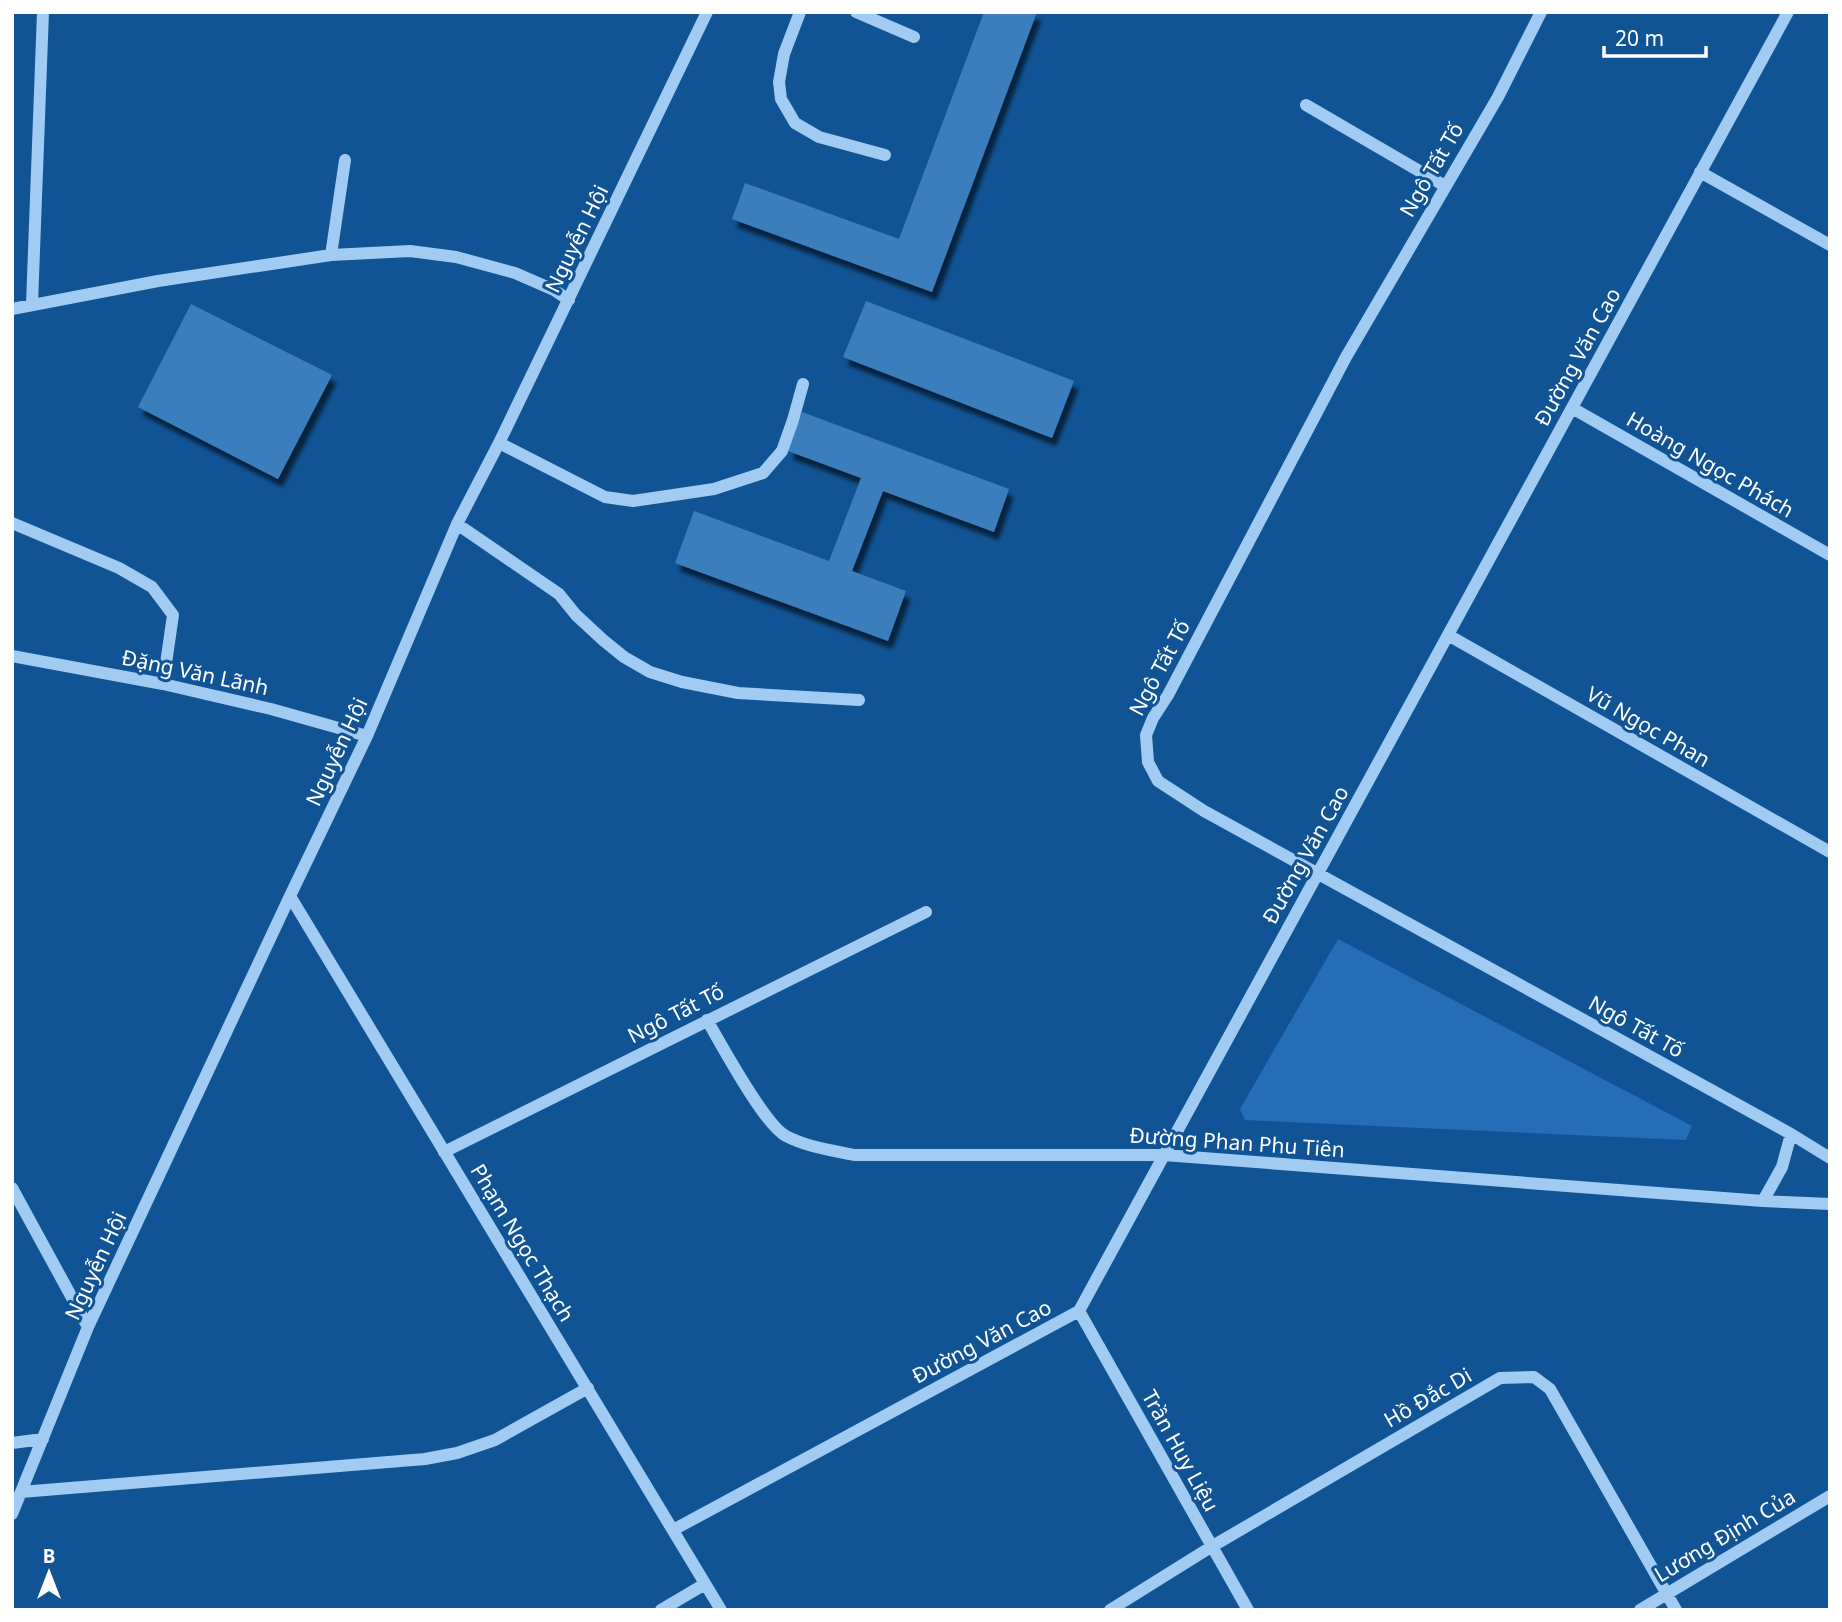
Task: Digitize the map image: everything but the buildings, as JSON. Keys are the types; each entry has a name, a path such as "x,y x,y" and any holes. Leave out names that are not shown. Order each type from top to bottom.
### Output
{"street":[{"path":"32,304 43,12"},
{"name":"Nguyễn Hội","path":"12,1514 88,1327 367,736 457,524 569,300 707,12"},
{"path":"800,12 784,54 779,82 781,99 795,123 819,137 885,155"},
{"path":"856,12 914,37"},
{"name":"Ngô Tất Tố","path":"1541,12 1498,97 1346,357 1168,695 1153,718 1146,735 1149,762 1158,781 1203,811 1791,1134 1830,1158"},
{"name":"Đường Văn Cao","path":"673,1530 1079,1311 1788,12"},
{"path":"1306,105 1445,186"},
{"path":"331,255 345,160"},
{"path":"1700,172 1830,245"},
{"path":"12,309 158,281 331,255 410,251 456,257 515,273 554,290 569,300"},
{"path":"499,443 605,497 633,501 714,489 763,472 782,451 803,384"},
{"name":"Hoàng Ngọc Phách","path":"1572,408 1830,555"},
{"path":"12,523 120,568 152,587 173,615 163,684"},
{"path":"457,524 559,594 576,615 603,640 624,657 650,672 681,682 738,693 859,700"},
{"name":"Vũ Ngọc Phan","path":"1448,635 1830,852"},
{"name":"Đặng Văn Lãnh","path":"12,656 163,684 271,709 367,736"},
{"name":"Phạm Ngọc Thạch","path":"290,896 721,1610"},
{"name":"Ngô Tất Tố","path":"444,1152 926,912"},
{"name":"Đường Phan Phu Tiên","path":"706,1020 765,1116 783,1135 815,1147 854,1155 1164,1155 1830,1204"},
{"path":"1763,1200 1782,1167 1791,1134"},
{"path":"12,1188 88,1327"},
{"name":"Trần Huy Liệu","path":"1079,1311 1248,1610"},
{"name":"Hồ Đắc Di","path":"1110,1610 1211,1547 1500,1378 1534,1377 1550,1389 1676,1610"},
{"path":"21,1492 425,1459 457,1453 495,1440 587,1388"},
{"path":"12,1443 43,1439"},
{"name":"Lương Định Của","path":"1640,1610 1830,1496"},
{"path":"661,1610 705,1584"}],"shaded area":[{"path":"1338,939 1692,1126 1686,1140 1245,1120 1240,1109"}]}
